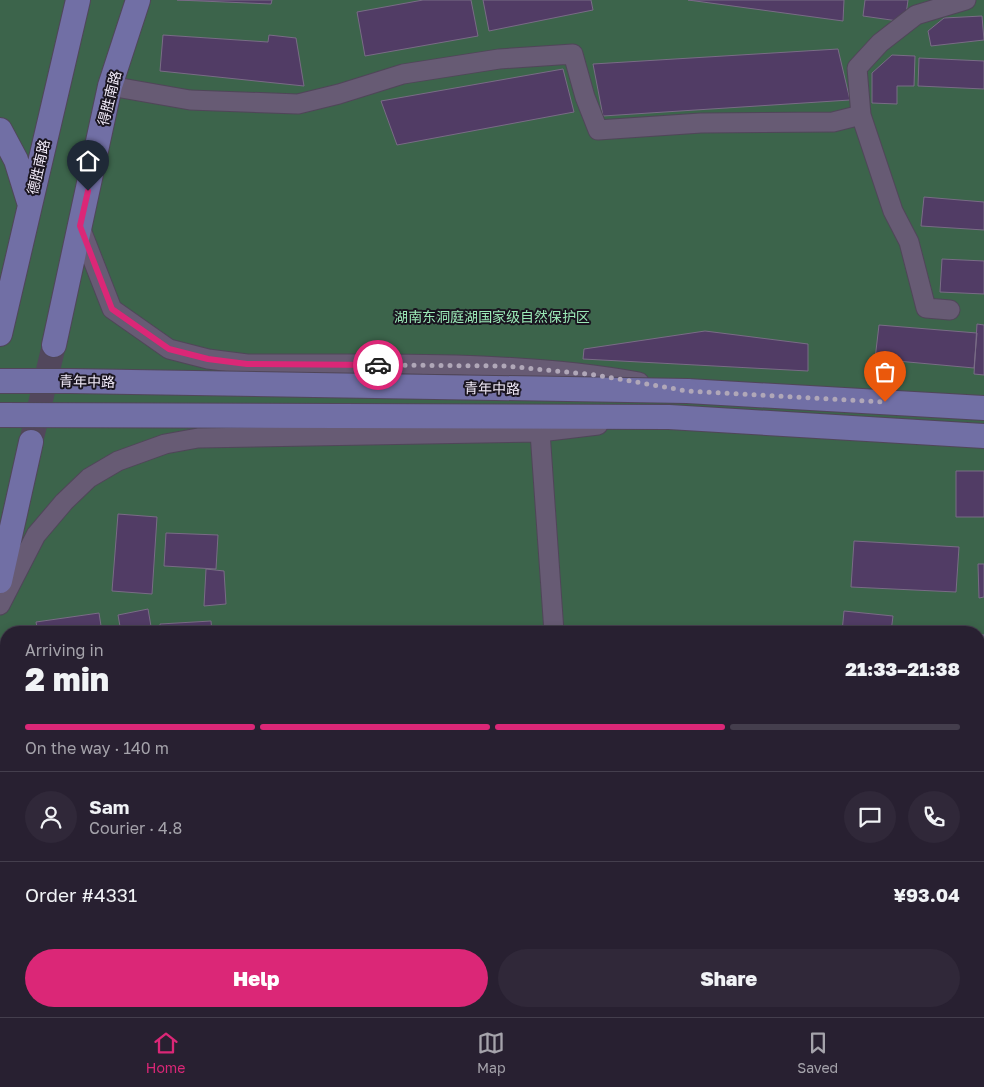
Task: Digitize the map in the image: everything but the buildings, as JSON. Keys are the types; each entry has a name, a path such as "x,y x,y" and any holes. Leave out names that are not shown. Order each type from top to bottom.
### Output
{"main road":[{"name":"德胜南路","path":"0,334 78,0"},
{"name":"得胜南路","path":"54,345 110,86 138,0"},
{"path":"0,130 16,160 30,204"},
{"name":"青年中路","path":"0,381 687,391 984,408"},
{"name":"青年中路","path":"0,415 669,417 984,436"},
{"path":"0,581 31,442"}],"street":[{"path":"950,310 926,308 909,242 893,211 861,115 857,68 880,43 916,15 966,0"},
{"path":"110,86 190,100 298,104 339,94 403,74 499,59 573,54 585,96 598,130 701,123 832,122 861,115"},
{"path":"80,226 112,309 169,349 208,359 247,364 506,366 596,375 687,391"},
{"path":"0,605 36,535 64,502 90,478 118,462 165,444 198,438 540,432 669,417"},
{"path":"540,432 554,626"}],"green space":[{"name":"湖南东洞庭湖国家级自然保护区","path":"0,0 984,0 984,626 0,626"}],"tunnel":[{"path":"31,442 54,345"}],"way so far":[{"path":"378,365 506,366 596,375 687,391 885,402"}],"route":[{"path":"88,191 80,226 112,309 169,349 208,359 247,364 378,365"}]}
